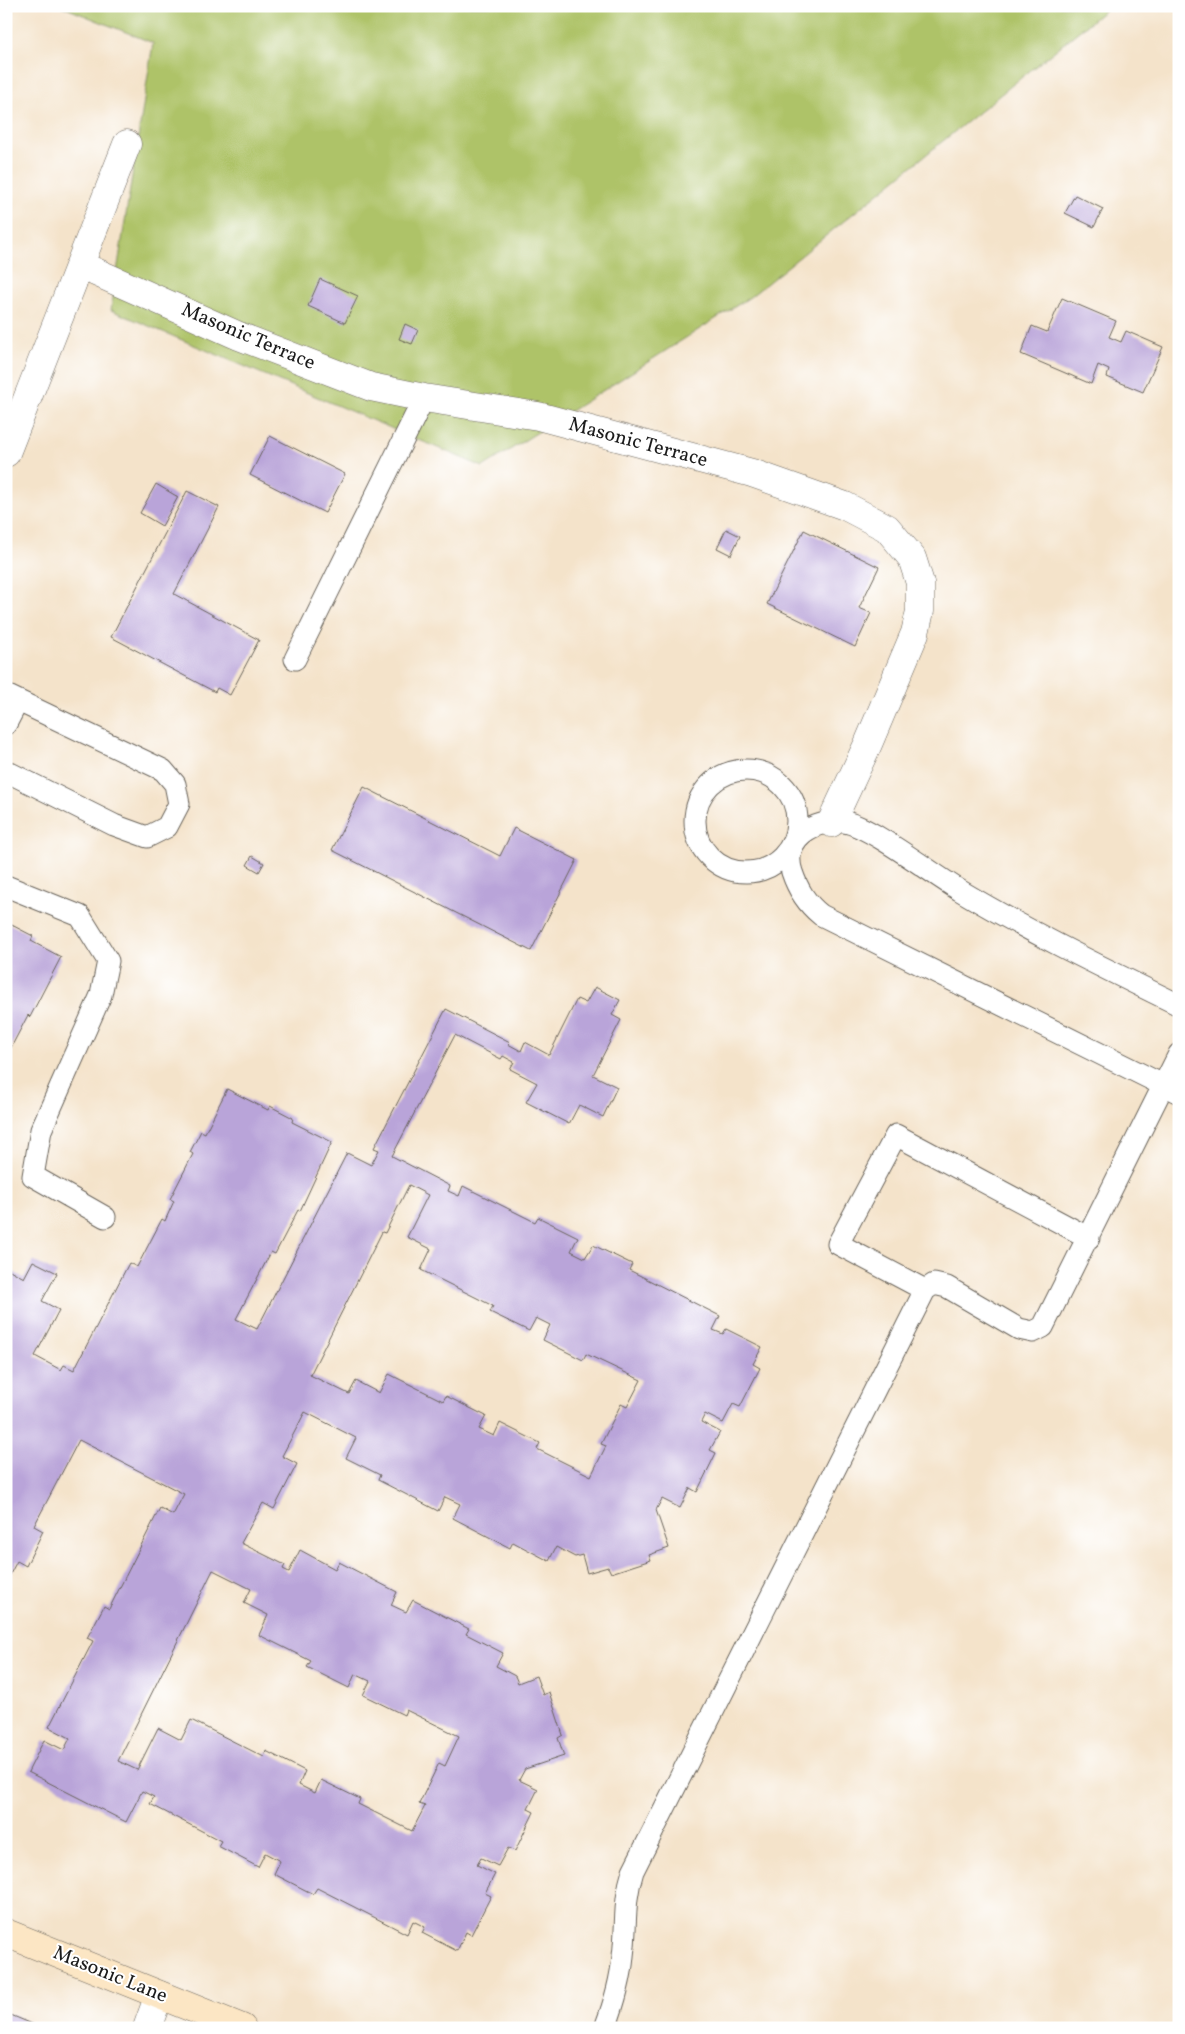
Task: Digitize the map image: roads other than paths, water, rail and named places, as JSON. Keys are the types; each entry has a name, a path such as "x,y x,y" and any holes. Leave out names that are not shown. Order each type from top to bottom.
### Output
{"main road":[{"name":"Masonic Lane","path":"6,1933 242,2028"}],"street":[{"path":"6,454 48,342 127,144"},
{"name":"Masonic Terrace","path":"80,265 239,336 371,387 424,398 538,416 742,471 845,506 886,528 912,558 920,583 920,611 915,633 868,744 831,823"},
{"path":"147,2028 159,1995"}],"lane":[{"path":"295,659 424,398"},
{"path":"6,724 12,698 163,770 175,784 178,804 167,827 147,837 114,825 6,771"},
{"path":"1172,1089 821,915 807,904 790,865 792,844 797,829 795,805 782,784 769,775 754,770 738,770 722,775 710,785 700,798 695,813 695,829 700,844 710,858 723,867 738,872 754,872 770,867 782,857 792,844 803,832 821,824 845,822 875,836 961,891 1179,1005"},
{"path":"6,886 80,916 108,961 101,995 40,1130 33,1176 105,1218"},
{"path":"605,2028 620,1982 624,1955 626,1894 633,1871 926,1290 934,1284 947,1287 1019,1329 1033,1332 1043,1327 1088,1238 1172,1089 1179,1054"},
{"path":"926,1290 838,1244 896,1135 1088,1238"}]}
